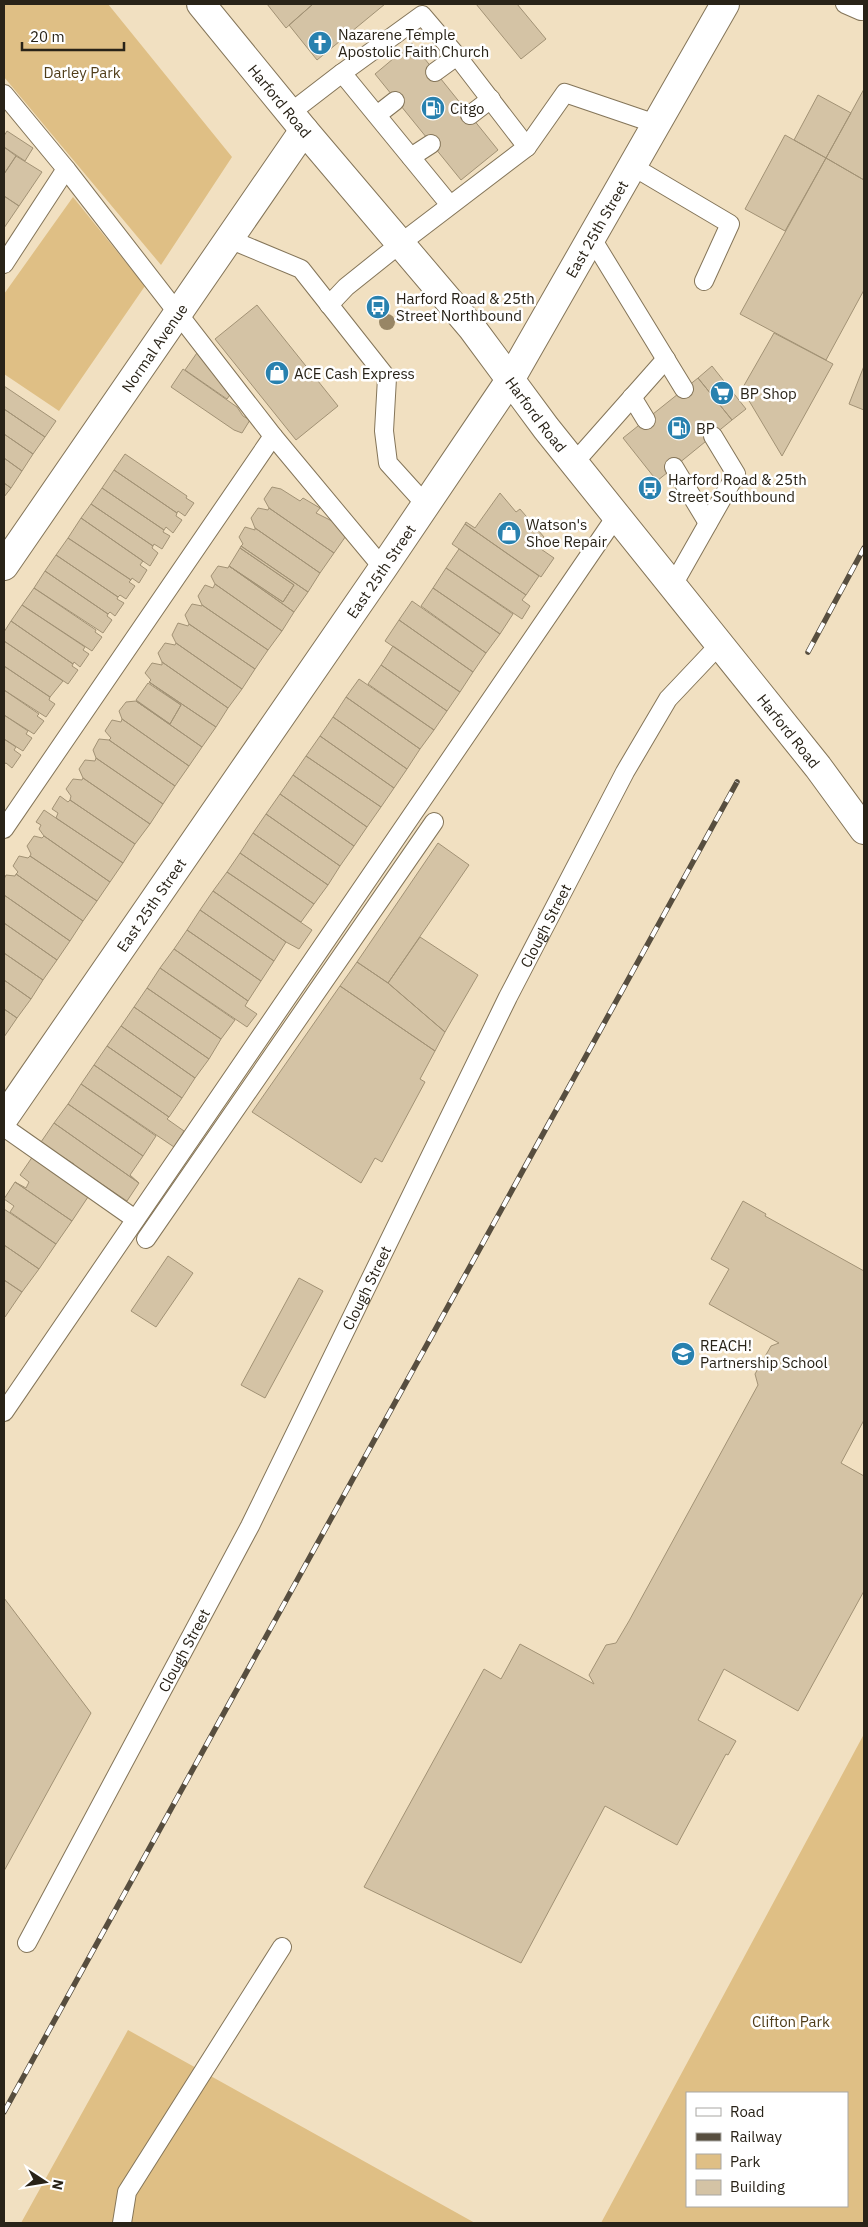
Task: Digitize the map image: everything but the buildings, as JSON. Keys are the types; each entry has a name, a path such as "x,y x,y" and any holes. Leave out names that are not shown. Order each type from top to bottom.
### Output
{"main road":[{"name":"Harford Road","path":"201,4 472,328 574,463 818,767 864,830"},
{"name":"East 25th Street","path":"4,1118 383,568 510,380 725,4"},
{"name":"Normal Avenue","path":"4,566 228,239 297,121"}],"lane":[{"path":"845,4 861,11 864,4"},
{"path":"297,121 342,73 422,15 457,56 528,147"},
{"path":"435,72 457,56"},
{"path":"342,73 450,205"},
{"path":"329,305 346,287 400,243 528,147 565,93 656,124"},
{"path":"4,96 66,169 273,436 383,568"},
{"path":"470,115 491,99"},
{"path":"376,115 395,101"},
{"path":"411,157 431,144"},
{"path":"632,166 730,224 704,281"},
{"path":"4,264 66,169"},
{"path":"592,237 684,389"},
{"path":"228,239 301,269 387,378 384,431 388,463 426,505"},
{"path":"574,463 666,359"},
{"path":"632,397 646,420"},
{"path":"4,829 273,436"},
{"path":"673,585 736,474 713,436"},
{"path":"674,467 708,523"},
{"path":"4,1412 617,515"},
{"name":"Clough Street","path":"27,1943 250,1526 508,997 625,772 668,699 720,644"},
{"path":"146,1239 434,822"},
{"path":"4,1127 136,1219"},
{"path":"122,2223 127,2192 282,1947"}],"green space":[{"name":"Darley Park","path":"4,4 108,4 232,157 161,265 4,77"},
{"path":"73,197 145,286 59,411 4,374 4,294"},
{"name":"Clifton Park","path":"864,1734 864,2223 601,2223"},
{"path":"128,2030 475,2223 21,2223"}],"railway":[{"path":"808,652 864,548"},
{"path":"4,2112 737,782"}],"place":[{"name":"Nazarene Temple Apostolic Faith Church","path":"320,43"},
{"name":"Citgo","path":"433,108"},
{"name":"Harford Road & 25th Street Northbound","path":"378,307"},
{"name":"ACE Cash Express","path":"277,373"},
{"name":"BP Shop","path":"722,393"},
{"name":"BP","path":"679,428"},
{"name":"Harford Road & 25th Street Southbound","path":"650,488"},
{"name":"Watson's Shoe Repair","path":"509,533"},
{"name":"REACH! Partnership School","path":"683,1354"}]}
